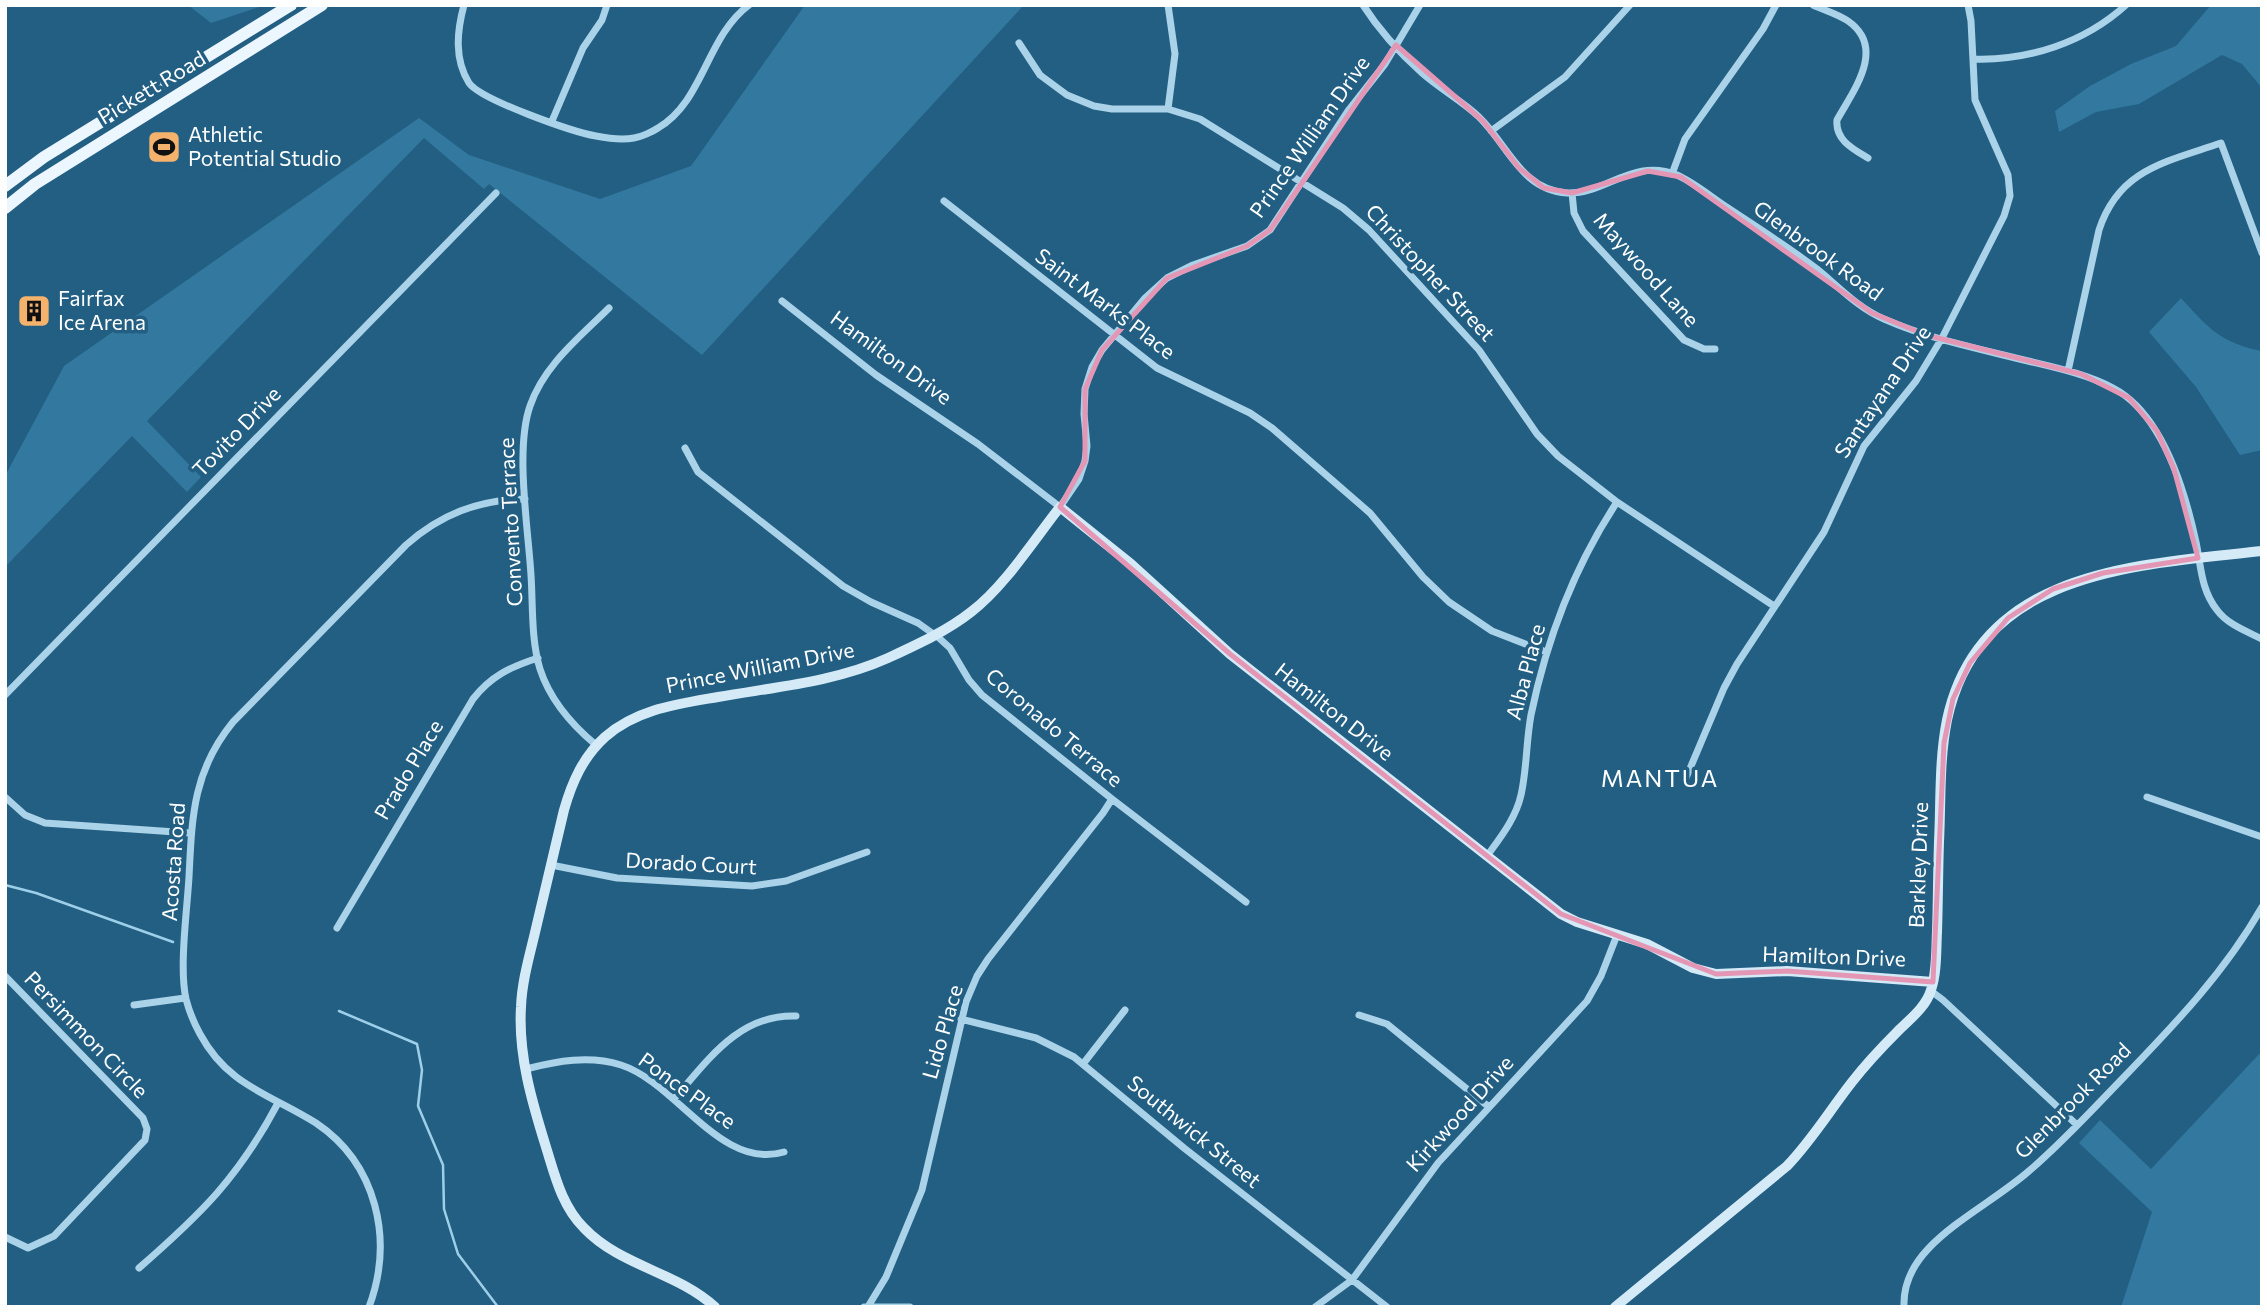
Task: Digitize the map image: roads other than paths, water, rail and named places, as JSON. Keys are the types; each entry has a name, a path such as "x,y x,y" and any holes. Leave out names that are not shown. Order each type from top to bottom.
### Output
{"main road":[{"name":"Pickett Road","path":"5,186 44,157 291,5"},
{"name":"Pickett Road","path":"5,208 58,170 322,5"}],"street":[{"path":"464,5 458,40 460,63 471,85 493,100 596,136 633,138 658,129 678,113 728,24 749,5"},
{"path":"552,121 583,48 602,20 607,5"},
{"path":"1168,5 1175,54 1168,109"},
{"path":"1363,5 1423,75 1474,112 1519,167 1538,184 1554,191 1572,193"},
{"name":"Prince William Drive","path":"715,1307 692,1289 604,1246 575,1218 558,1187 535,1111 526,1069 521,1025 522,992 572,785 586,759 596,745 616,729 650,711 861,669 935,634 963,618 983,602 1060,507 1079,479 1087,446 1084,402 1088,377 1098,356 1145,298 1167,278 1193,265 1247,246 1260,239 1278,220 1348,111 1376,76 1420,5"},
{"path":"1491,131 1565,77 1630,5"},
{"path":"1672,173 1685,139 1763,29 1776,5"},
{"path":"1813,5 1847,20 1861,34 1865,45 1867,56 1864,70 1836,126 1841,138 1868,158"},
{"name":"Santayana Drive","path":"1686,778 1724,688 1773,606 1824,532 1864,446 1916,381 1942,338 1998,232 2010,196 2005,165 1975,100 1968,5"},
{"path":"1973,59 2010,58 2056,47 2106,20 2126,5"},
{"name":"Christopher Street","path":"1019,43 1040,75 1075,99 1112,109 1168,109 1208,123 1358,219 1490,362 1544,442 1571,467 1617,502 1773,606"},
{"path":"2068,371 2099,230 2117,193 2135,178 2170,161 2221,142 2262,253"},
{"name":"Glenbrook Road","path":"1572,193 1637,172 1672,173 1790,249 1872,313 1926,335 2068,371 2121,392 2150,420 2182,490 2202,582 2220,614 2262,639"},
{"name":"Maywood Lane","path":"1572,193 1574,213 1583,232 1684,340 1704,349 1715,349"},
{"name":"Tovito Drive","path":"5,695 496,194"},
{"name":"Saint Marks Place","path":"944,201 1157,368 1250,413 1272,428 1370,513 1423,577 1449,602 1492,631 1546,652"},
{"name":"Hamilton Drive","path":"782,301 876,375 978,444 1060,507 1131,564 1230,654 1561,914 1647,944 1693,968 1716,974 1787,971 1932,986"},
{"name":"Convento Terrace","path":"596,745 560,708 550,691 538,658 525,499 523,433 533,396 559,358 609,308"},
{"name":"Coronado Terrace","path":"685,448 698,472 844,586 935,634 950,648 982,695 1246,902"},
{"name":"Acosta Road","path":"369,1307 378,1278 382,1247 379,1218 369,1188 355,1161 334,1137 313,1121 240,1080 217,1059 200,1034 186,998 190,833 201,776 224,733 406,545 431,525 458,511 487,503 525,499"},
{"name":"Alba Place","path":"1487,856 1510,821 1519,800 1531,717 1546,652 1580,565 1617,502"},
{"name":"Barkley Drive","path":"1932,986 1944,743 1953,699 1970,663 1987,639 2008,618 2030,602 2053,589 2103,573 2262,551"},
{"name":"Prado Place","path":"337,928 473,699 486,683 505,670 538,658"},
{"path":"5,797 25,815 45,823 190,833"},
{"path":"2147,797 2262,837"},
{"name":"Lido Place","path":"866,1306 886,1277 922,1190 968,994 988,959 1112,799"},
{"name":"Dorado Court","path":"551,865 617,878 752,886 786,881 867,852"},
{"name":"Glenbrook Road","path":"1904,1307 1909,1278 1928,1249 2012,1185 2077,1125 2205,990 2237,949 2262,907"},
{"name":"Kirkwood Drive","path":"1315,1307 1352,1280 1422,1182 1587,1001 1601,976 1616,935"},
{"name":"Persimmon Circle","path":"5,976 143,1118 147,1129 145,1140 54,1236 28,1248 5,1237"},
{"path":"1615,1307 1787,1166 1811,1139 1870,1060 1924,1005 1932,986 1943,1000 2077,1125"},
{"path":"134,1005 186,998"},
{"path":"1083,1063 1125,1010"},
{"path":"1359,1015 1387,1024 1489,1107"},
{"path":"674,1099 710,1057 738,1033 770,1017 796,1016"},
{"name":"Southwick Street","path":"961,1019 1036,1038 1083,1063 1175,1140 1387,1307"},
{"name":"Ponce Place","path":"526,1069 578,1060 604,1060 633,1070 674,1099 718,1136 745,1152 764,1156 785,1153"},
{"path":"139,1268 189,1225 219,1193 247,1157 278,1103"},
{"path":"866,1306 910,1307"}],"waterway":[{"path":"5,885 36,893 173,942"},
{"path":"339,1011 417,1044 422,1070 418,1106 443,1165 444,1209 458,1254 498,1307"}],"place":[{"name":"Athletic Potential Studio","path":"164,147"},
{"name":"Fairfax Ice Arena","path":"34,311"}],"district":[{"name":"MANTUA","path":"1660,779"}]}
